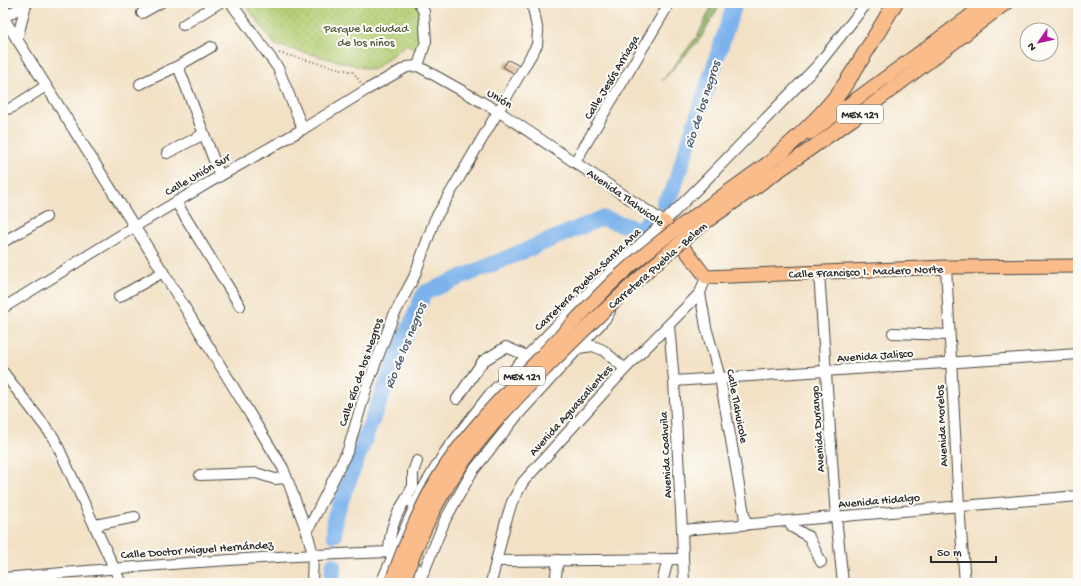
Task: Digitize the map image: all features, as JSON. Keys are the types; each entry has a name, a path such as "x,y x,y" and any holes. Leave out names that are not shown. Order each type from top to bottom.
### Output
{"highway":[{"path":"778,155 813,123 841,90 866,53 895,3"}],"main road":[{"name":"Carretera Puebla - Belem","path":"403,583 426,526 444,491 465,460 492,425 526,389 619,297 677,244 707,214 778,155 967,18 985,3"},
{"name":"Carretera Puebla - Belem","path":"391,583 405,544 420,511 439,477 466,439 519,379 616,280 649,250 853,119 1006,3"},
{"name":"Avenida Tlahuicole","path":"664,222 706,277"},
{"name":"Calle Francisco I. Madero Norte","path":"706,277 946,267 1078,266"}],"street":[{"path":"142,13 160,3"},
{"path":"183,25 219,3"},
{"path":"232,3 278,68 303,129"},
{"path":"418,66 426,41 424,12 420,3"},
{"name":"Calle Río de los Negros","path":"307,532 348,450 367,386 393,317 414,277 435,219 536,45 538,32 532,3"},
{"name":"Calle Jesús Arriaga","path":"574,162 666,9 665,3"},
{"name":"Carretera Puebla-Santa Ana","path":"381,583 391,552 411,504 422,490 445,452 489,395 592,289 664,222 817,66 867,3"},
{"path":"27,4 3,18 283,468 307,532 313,554 312,583"},
{"path":"17,40 27,4"},
{"path":"140,84 178,66 211,47"},
{"path":"178,66 220,176"},
{"name":"Unión","path":"407,66 418,66 498,111 574,162"},
{"name":"Calle Unión Sur","path":"3,308 134,227 303,129 407,66"},
{"path":"3,110 11,108 46,86"},
{"path":"166,153 204,134"},
{"name":"Avenida Tlahuicole","path":"574,162 664,222"},
{"path":"176,202 240,306"},
{"path":"3,242 46,217"},
{"name":"Avenida Morelos","path":"946,267 959,506 965,583"},
{"path":"119,297 162,272"},
{"name":"Avenida Durango","path":"819,273 836,517 843,583"},
{"name":"Avenida Aguascalientes","path":"491,583 512,502 524,482 625,369 700,293 706,277"},
{"name":"Calle Tlahuicole","path":"700,293 706,327 720,378 746,524"},
{"path":"420,580 445,520 472,472 516,417 606,318 619,297"},
{"name":"Avenida Coahuila","path":"669,326 674,381 684,583"},
{"path":"893,333 949,335"},
{"path":"578,348 593,346 603,350 625,369"},
{"path":"457,399 483,361 506,347 527,356"},
{"name":"Avenida Jalisco","path":"674,381 1078,354"},
{"path":"3,372 54,438 121,583"},
{"path":"417,461 413,472 411,504 416,519 422,524 428,526 437,525 445,520"},
{"path":"200,475 256,473 275,479 286,478"},
{"name":"Avenida Hidalgo","path":"682,530 1078,496"},
{"path":"95,525 135,517"},
{"path":"789,521 792,527 809,537 821,562"},
{"path":"391,552 407,556 416,566 420,580"},
{"name":"Calle Doctor Miguel Hernández","path":"3,578 115,568 313,554 391,552"},
{"path":"662,583 668,559"},
{"path":"496,561 683,559"},
{"path":"555,583 558,560"}],"path":[{"path":"265,50 353,72 366,90"}],"green space":[{"name":"Parque la ciudad de los niños","path":"244,3 417,3 422,15 423,39 418,52 407,44 373,70 275,45"},
{"path":"713,3 721,3 701,38 662,81 698,35"}],"building":[{"path":"508,60 520,66 515,74 503,67"}],"waterway":[{"name":"Rio de los negros","path":"664,202 672,193 735,3"},
{"name":"Rio de los negros","path":"334,535 335,516 388,379 424,293 602,218 640,230 647,222"},
{"name":"Rio de los negros","path":"332,583 333,565"}]}
